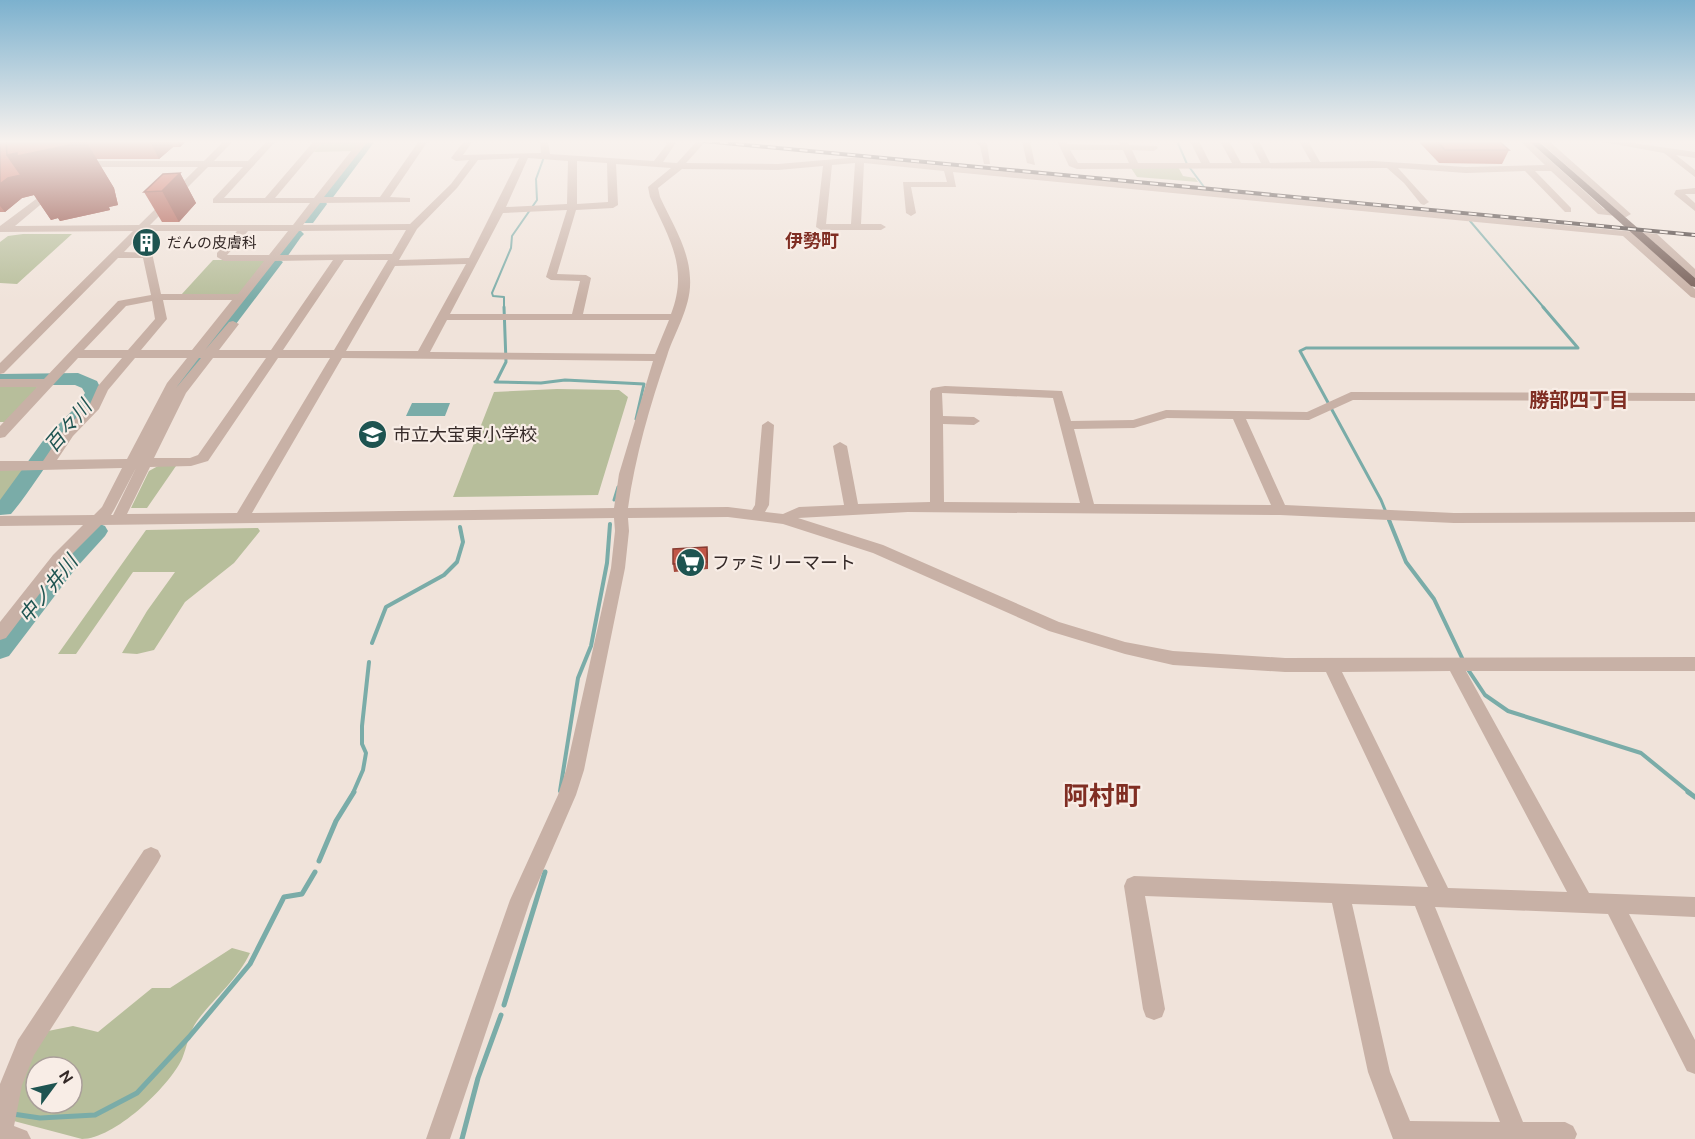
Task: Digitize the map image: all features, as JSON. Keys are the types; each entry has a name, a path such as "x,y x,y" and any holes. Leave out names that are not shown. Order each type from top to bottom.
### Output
{"main road":[{"path":"1587,194 1695,284"}],"street":[{"path":"2,229 46,194"},
{"path":"0,370 176,194"},
{"path":"222,194 216,201 407,200"},
{"path":"268,200 273,194"},
{"path":"118,519 180,392 327,194"},
{"path":"323,200 328,194"},
{"path":"383,200 387,194"},
{"path":"242,517 413,227 446,194"},
{"path":"423,354 445,317 471,261 507,194"},
{"path":"572,194 572,208 551,277 586,278 577,316"},
{"path":"500,210 613,205 613,194"},
{"path":"438,1139 520,900 567,795 594,686 618,568 622,531 620,512 626,474 660,358 684,298 685,280 682,255 654,194"},
{"path":"825,194 821,227 881,227"},
{"path":"856,227 858,194"},
{"path":"908,194 911,213"},
{"path":"1211,194 1653,236 1695,275"},
{"path":"1418,194 1424,202"},
{"path":"1553,194 1568,210"},
{"path":"1584,194 1601,212 1626,214 1604,194"},
{"path":"1678,194 1695,208"},
{"path":"2,229 413,227"},
{"path":"245,228 221,255 224,258 341,257 471,261"},
{"path":"1627,234 1695,295"},
{"path":"42,464 95,408 102,388 161,319 148,255 114,255"},
{"path":"0,466 191,462 204,458 341,257"},
{"path":"0,634 58,560 107,510 160,406 196,354 242,297 279,258"},
{"path":"0,434 122,303 158,297 242,297"},
{"path":"445,317 677,317"},
{"path":"75,354 423,354 660,358"},
{"path":"0,383 50,380"},
{"path":"937,508 936,420 941,391 1058,394 1088,508"},
{"path":"1065,425 1134,424 1166,414 1309,416 1352,396 1695,397"},
{"path":"1238,415 1280,510"},
{"path":"936,420 974,422"},
{"path":"755,516 762,505 768,425"},
{"path":"840,447 852,509"},
{"path":"784,519 799,512 937,508 1280,510 1454,518 1695,517"},
{"path":"0,521 728,512 784,519 878,549 1055,627 1125,648 1173,658 1285,665 1695,664"},
{"path":"1454,664 1584,904"},
{"path":"1331,665 1443,898"},
{"path":"19,1139 0,1134 11,1085 26,1048 151,856"},
{"path":"1155,1009 1134,886 1695,907"},
{"path":"1341,894 1379,1071 1403,1136 1565,1134"},
{"path":"1421,897 1516,1133"},
{"path":"1614,905 1695,1063"}],"green space":[{"path":"72,234 17,284 0,283 0,242 8,236"},
{"path":"213,260 266,260 239,294 181,295"},
{"path":"0,386 36,386 38,389 7,422 0,422"},
{"path":"557,389 619,390 628,397 598,495 453,497 494,392"},
{"path":"158,466 176,466 147,508 131,508 149,471"},
{"path":"27,468 0,504 0,469"},
{"path":"258,528 260,531 234,563 185,602 154,650 137,654 122,653 147,611 175,572 133,572 76,654 58,654 146,530"},
{"path":"232,948 250,953 232,980 194,1025 182,1059 175,1071 153,1097 124,1121 95,1137 82,1139 10,1120 24,1067 24,1115 84,1115 84,1055 31,1055 43,1032 73,1026 98,1032 152,988 170,988"}],"water":[{"path":"412,403 450,403 445,416 406,416"}],"building":[{"path":"707,547 707,562 673,564 673,549"}],"waterway":[{"path":"504,307 504,297 493,296 492,293 511,248 512,236 537,200 537,194"},
{"name":"中ノ井川","path":"308,220 320,204"},
{"path":"1470,221 1545,309"},
{"name":"中ノ井川","path":"281,254 296,234"},
{"name":"中ノ井川","path":"208,349 275,262"},
{"path":"496,382 506,362 504,307"},
{"path":"1390,522 1381,500 1300,351 1306,348 1578,348 1543,307"},
{"name":"中ノ井川","path":"176,389 200,359"},
{"name":"百々川","path":"2,379 78,379 90,385 94,393 81,414 52,443 4,509"},
{"path":"495,382 541,383 565,380 644,384 636,419"},
{"path":"614,500 618,487"},
{"path":"1389,520 1406,562 1434,599 1464,662"},
{"path":"560,791 578,678 591,646 607,563 610,524"},
{"path":"372,643 386,607 444,575 457,562 463,542 460,527"},
{"name":"中ノ井川","path":"0,649 68,562 97,531"},
{"path":"353,793 363,770 366,753 362,744 362,726 369,662"},
{"path":"1467,668 1485,695 1508,711 1641,753 1690,793"},
{"path":"319,861 336,821 354,792"},
{"path":"1688,792 1695,797"},
{"path":"13,1114 40,1118 95,1115 137,1093 189,1037 250,964 284,897 302,894 315,872"},
{"path":"504,1005 545,872"},
{"path":"462,1139 478,1078 501,1015"}],"railway":[{"path":"1264,194 1695,235"}],"place":[{"name":"だんの皮膚科","path":"146,243"},
{"name":"市立大宝東小学校","path":"372,435"},
{"name":"ファミリーマート","path":"691,563"}],"district":[{"name":"伊勢町","path":"812,241"},
{"name":"勝部四丁目","path":"1579,400"},
{"name":"阿村町","path":"1102,796"}]}
